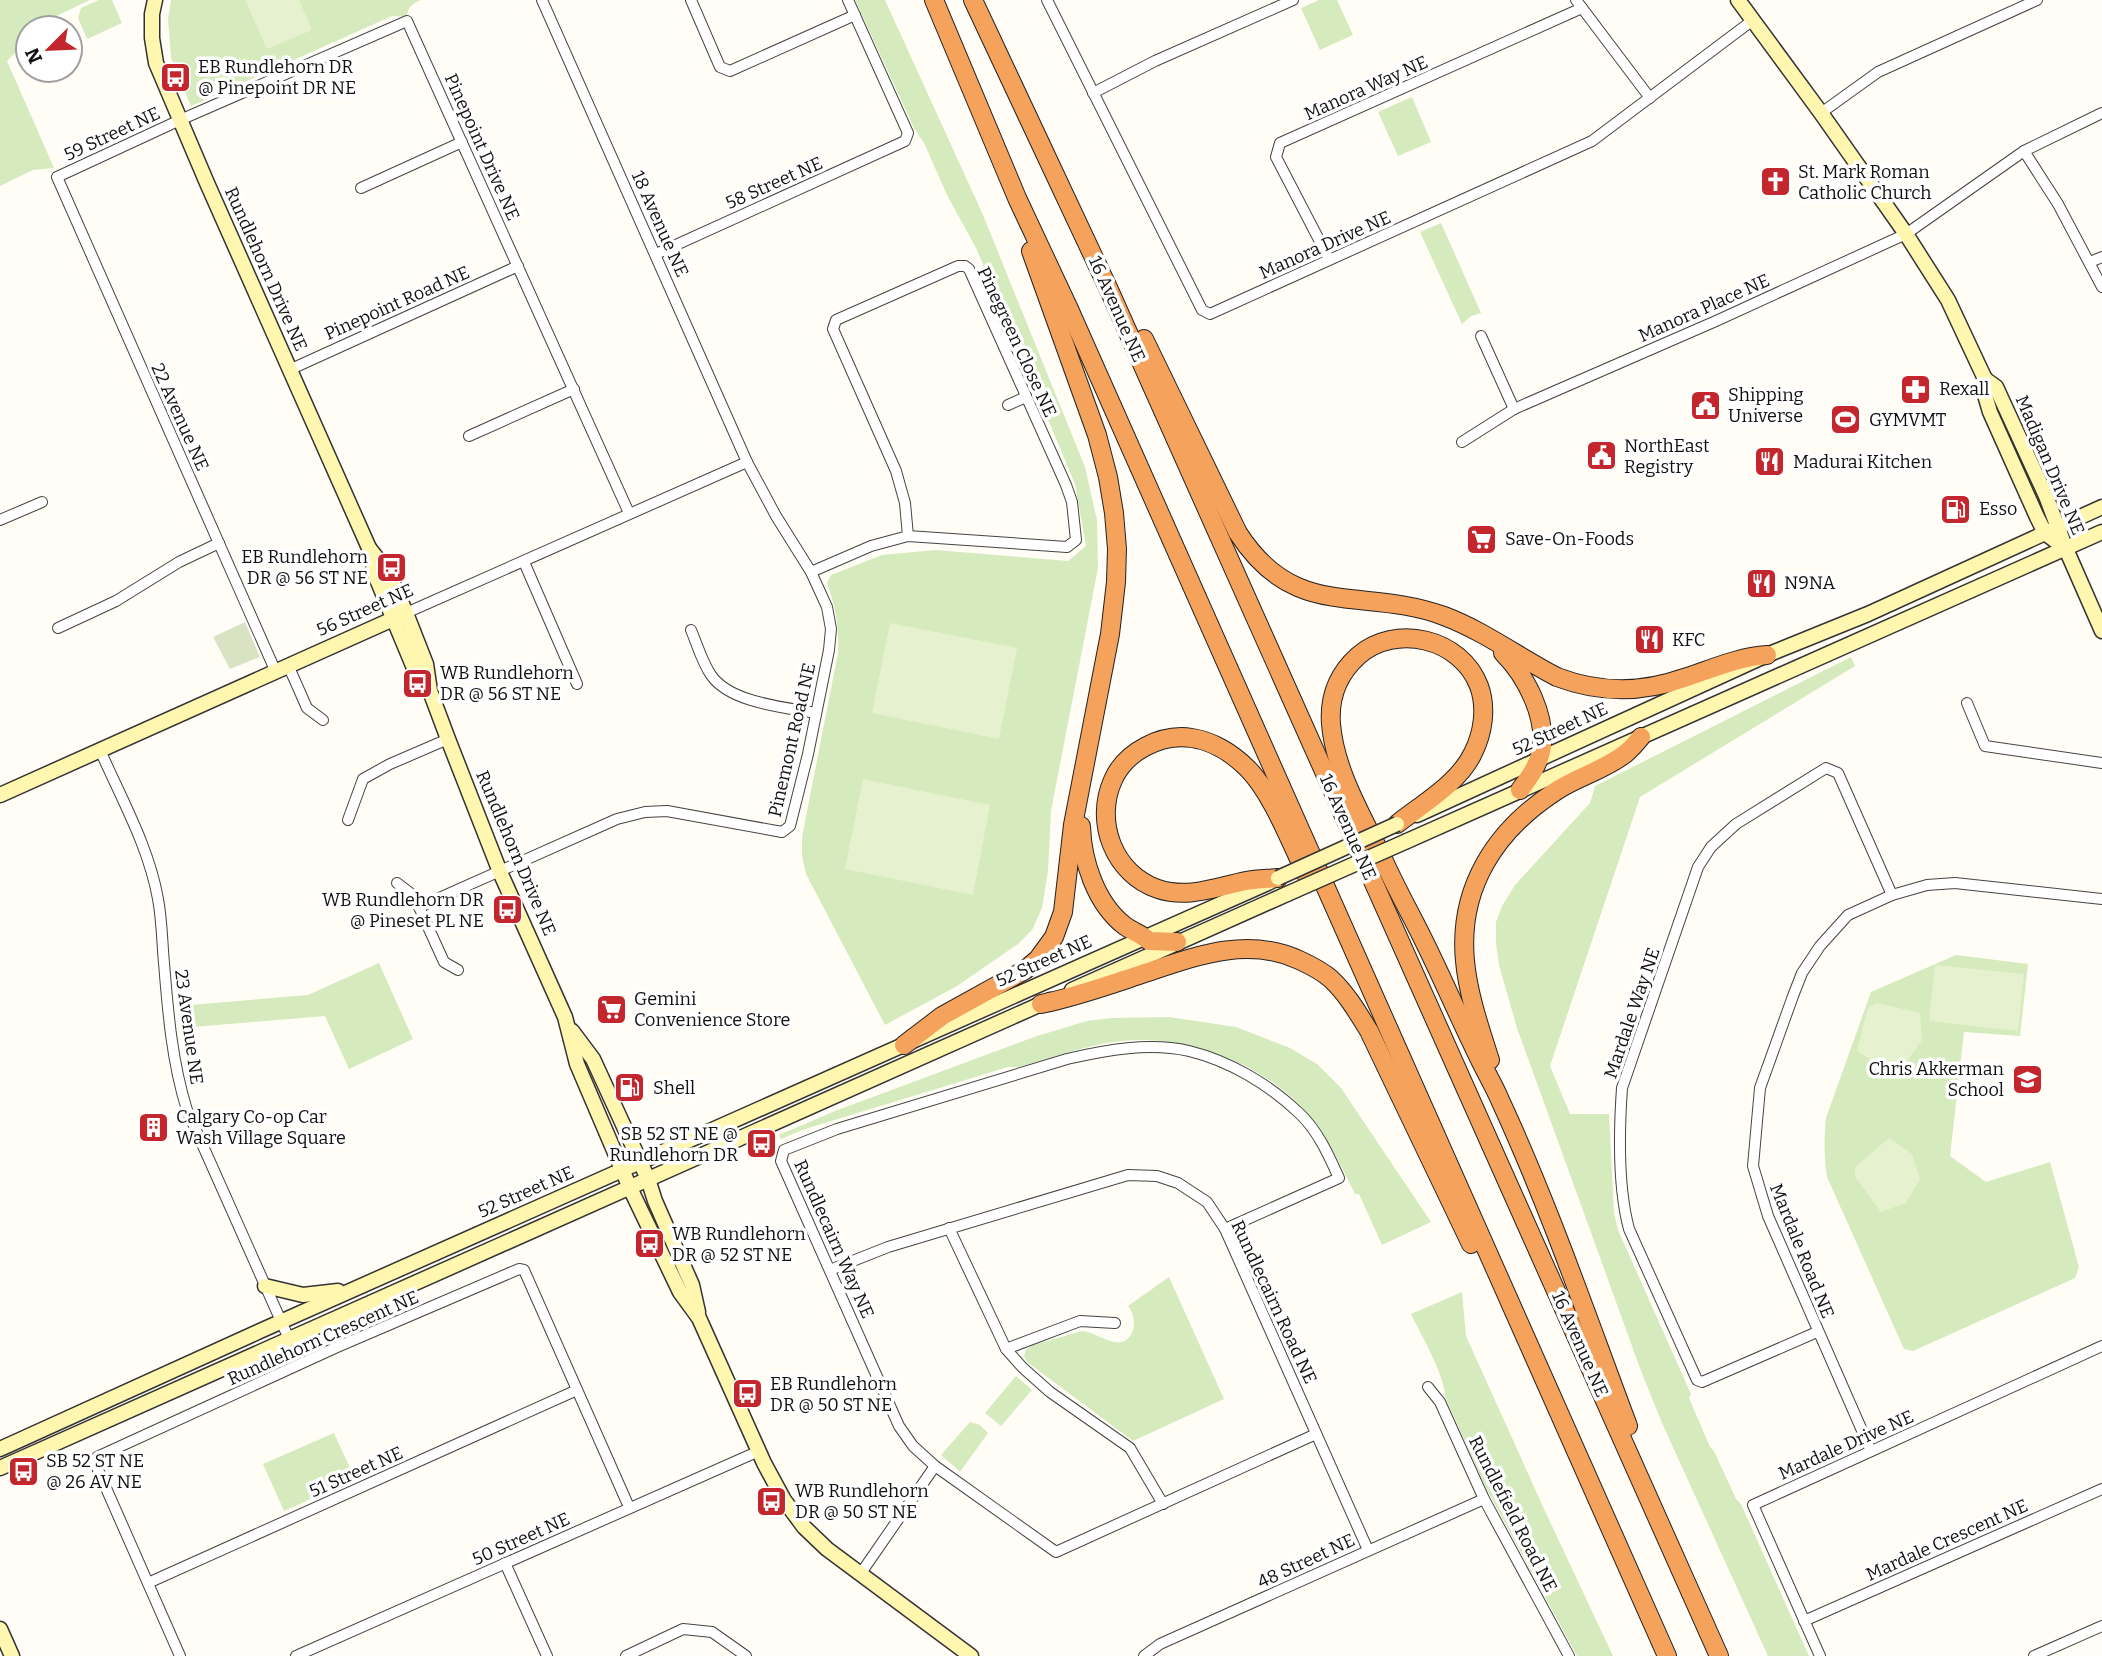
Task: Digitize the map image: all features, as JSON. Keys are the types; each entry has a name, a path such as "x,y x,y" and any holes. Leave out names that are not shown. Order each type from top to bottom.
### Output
{"highway":[{"path":"934,0 1017,198 1069,309 1667,1656"},
{"name":"16 Avenue NE","path":"973,0 1074,214 1718,1656"},
{"path":"904,1045 942,1016 1025,970 1047,948 1060,924 1073,825 1112,619 1117,549 1114,513 1105,467 1097,435 1021,223 1017,198"},
{"path":"1074,214 1104,256 1230,519 1255,556 1277,575 1301,588 1341,599 1406,606 1433,612 1485,636 1558,677 1580,685 1634,690 1653,687 1747,656 1767,654"},
{"path":"1485,636 1517,668 1536,709 1542,738 1541,750 1532,774 1520,790"},
{"path":"1397,824 1441,790 1464,767 1477,745 1484,715 1479,685 1472,673 1461,660 1440,645 1427,640 1399,638 1385,641 1361,653 1350,663 1336,684 1331,723 1337,752 1359,811 1499,1097 1528,1164 1650,1484 1660,1525"},
{"path":"1278,878 1246,881 1212,891 1184,893 1159,889 1145,883 1124,867 1110,842 1105,817 1113,779 1121,767 1150,744 1189,737 1217,746 1248,770 1267,795 1407,1073"},
{"path":"1499,1097 1496,1076 1473,1001 1465,962 1465,929 1478,878 1493,850 1517,821 1559,789 1626,754 1642,737"},
{"path":"1080,791 1082,845 1097,889 1126,927 1149,941 1177,942"},
{"path":"1041,1004 1076,997 1196,956 1230,949 1276,951 1304,962 1330,978 1354,1006 1381,1054 1543,1399 1566,1431"}],"main road":[{"name":"Rundlehorn Drive NE","path":"155,0 152,38 156,63 369,548 376,577 400,616 414,668 430,691 500,872 570,1028 578,1064 630,1188 680,1292 699,1318 784,1500 804,1527 827,1549 962,1653"},
{"name":"Madigan Drive NE","path":"1738,0 1906,234 1948,300 1985,379 1996,387 2051,530 2066,549 2102,631"},
{"name":"52 Street NE","path":"0,1449 1278,878 1767,654 1868,614 2102,507"},
{"name":"52 Street NE","path":"0,1468 2102,532"},
{"name":"56 Street NE","path":"0,795 400,616"},
{"name":"Rundlehorn Drive NE","path":"570,1028 593,1059 648,1179 692,1285 699,1318"},
{"path":"265,1286 303,1295 353,1290"},
{"path":"0,1629 12,1656"}],"street":[{"name":"18 Avenue NE","path":"542,0 747,462"},
{"path":"691,0 720,67 730,71 855,15 848,0"},
{"name":"Manora Drive NE","path":"1047,0 1202,310 1210,314 1592,141 1753,20"},
{"path":"1093,93 1155,61 1293,0"},
{"path":"1821,113 1878,72 2037,0"},
{"path":"1579,4 1650,98"},
{"name":"Manora Way NE","path":"1329,259 1276,157 1280,143 1579,4"},
{"name":"58 Street NE","path":"656,254 905,141 908,133 855,15"},
{"name":"Pinepoint Drive NE","path":"180,120 407,21 629,513"},
{"name":"Manora Place NE","path":"1462,442 1514,409 1906,234 2024,150 2102,113"},
{"name":"59 Street NE","path":"57,177 180,120"},
{"path":"360,188 462,142"},
{"path":"2024,150 2058,204 2102,287"},
{"name":"22 Avenue NE","path":"57,177 219,543 281,668 307,708 324,720"},
{"path":"2090,262 2102,257"},
{"name":"Pinepoint Road NE","path":"289,370 518,266"},
{"name":"Pinegreen Close NE","path":"811,572 871,546 908,536 1067,547 1076,540 1072,502 969,269 965,266 958,266 835,320 833,329 896,471 905,503 908,536"},
{"path":"1481,336 1514,409"},
{"path":"470,436 573,390"},
{"path":"1008,405 1026,397"},
{"name":"56 Street NE","path":"400,616 747,462"},
{"name":"Pinemont Road NE","path":"419,907 617,819 645,812 667,811 782,832 790,826 816,713 831,629 827,607 811,572 747,462"},
{"path":"0,520 42,502"},
{"path":"58,628 116,601 178,562 219,543"},
{"path":"524,562 578,684"},
{"path":"691,630 711,675 725,690 753,700 816,713"},
{"path":"1967,703 1985,746 2102,763"},
{"path":"348,820 363,779 448,739"},
{"name":"23 Avenue NE","path":"100,750 152,873 158,900 178,1083 187,1110 289,1339"},
{"name":"Mardale Way NE","path":"1817,1332 1702,1382 1697,1380 1629,1229 1623,1206 1620,1112 1622,1088 1698,867 1711,847 1736,824 1826,768 1838,773 1892,895"},
{"path":"397,883 414,896 443,962 458,970"},
{"name":"Mardale Road NE","path":"1871,1451 1768,1216 1753,1166 1760,1088 1802,973 1820,946 1849,915 1892,895 1927,885 1955,883 2102,899"},
{"name":"Rundlecairn Way NE","path":"1225,1229 1339,1178 1327,1150 1301,1115 1267,1087 1231,1066 1188,1051 1149,1047 1102,1051 1067,1059 837,1129 784,1150 781,1161 899,1426 913,1446 935,1465 1056,1552 1316,1434"},
{"name":"Rundlecairn Road NE","path":"830,1270 888,1247 1128,1175 1157,1176 1178,1183 1208,1202 1225,1229 1368,1550"},
{"path":"949,1228 1006,1349 1050,1392 1130,1448 1163,1504"},
{"name":"Rundlehorn Crescent NE","path":"180,1656 95,1463 97,1457 279,1373 519,1269 524,1270 629,1507"},
{"path":"1006,1349 1080,1321 1115,1323"},
{"name":"Mardale Drive NE","path":"1820,1656 1753,1505 2102,1346"},
{"name":"Rundlefield Road NE","path":"1428,1387 1440,1402 1484,1499 1569,1656"},
{"name":"51 Street NE","path":"148,1583 577,1390"},
{"name":"50 Street NE","path":"296,1656 759,1451"},
{"path":"861,1573 935,1465"},
{"name":"Mardale Crescent NE","path":"1804,1621 2102,1489"},
{"name":"48 Street NE","path":"1144,1656 1160,1644 1484,1499"},
{"path":"505,1563 547,1656"},
{"path":"2034,1656 2102,1626"},
{"path":"626,1656 683,1629 712,1632 746,1656"}],"green space":[{"path":"0,0 90,0 61,14 14,14 14,54 7,61 14,84 17,84 54,168 33,170 0,186"},
{"path":"99,0 112,0 122,23 87,39 84,32 84,14 79,14 81,8"},
{"path":"171,0 421,0 411,6 407,17 392,16 191,106 171,58 168,19"},
{"path":"245,0 299,0 312,30 267,49"},
{"path":"855,0 885,0 983,215 1085,467 1097,520 1098,568 1051,811 1048,871 1042,908 1032,930 1018,944 957,986 885,1025 806,874 802,856 802,837 838,653 836,618 827,583 831,575 882,555 935,550 1068,561 1086,546 1075,484 976,248 914,128"},
{"path":"1319,0 1337,0 1353,35 1320,50 1301,8"},
{"path":"1412,97 1431,142 1398,156 1378,112"},
{"path":"1441,223 1481,313 1471,316 1462,324 1420,232"},
{"path":"245,622 260,657 230,669 213,637"},
{"path":"890,623 1017,648 999,739 872,713"},
{"path":"1851,657 1855,666 1640,797 1550,1066 1570,1114 1609,1114 1614,1212 1618,1230 1691,1394 1689,1398 1710,1447 1741,1504 1809,1656 1768,1656 1641,1371 1517,1028 1499,965 1496,922 1515,885 1590,803 1595,786"},
{"path":"863,779 990,805 973,895 845,869"},
{"path":"1956,955 2028,964 2020,1036 1964,1032 1950,1156 1986,1182 2050,1162 2079,1267 2075,1278 1913,1351 1904,1349 1827,1177 1826,1118 1871,992"},
{"path":"379,963 413,1039 349,1069 325,1016 180,1028 178,1006 308,995"},
{"path":"1935,965 2024,974 2018,1031 1929,1021"},
{"path":"1877,1003 1920,1013 1922,1040 1907,1061 1879,1065 1857,1051 1868,1008"},
{"path":"1169,1017 1236,1027 1290,1048 1317,1064 1341,1088 1431,1222 1382,1245 1359,1194 1355,1194 1327,1141 1306,1112 1289,1095 1269,1080 1222,1056 1172,1042 1122,1041 1083,1048 1019,1067 1008,1067 802,1130 781,1139 779,1135 835,1111 1034,1037 1087,1021"},
{"path":"1889,1138 1912,1154 1920,1179 1906,1203 1881,1212 1855,1177 1855,1167"},
{"path":"1169,1277 1224,1399 1133,1441 1027,1362 1024,1356 1026,1350 1033,1345 1082,1331 1109,1341 1122,1342 1133,1330 1133,1316 1128,1306"},
{"path":"1462,1292 1466,1336 1613,1656 1577,1656 1486,1488 1445,1397 1437,1367 1411,1314"},
{"path":"1016,1376 1032,1390 1001,1426 985,1413"},
{"path":"970,1422 980,1425 988,1433 960,1472 941,1455"},
{"path":"334,1433 355,1479 284,1511 263,1464"}],"place":[{"name":"EB Rundlehorn DR @ Pinepoint DR NE","path":"175,77"},
{"name":"St. Mark Roman Catholic Church","path":"1775,182"},
{"name":"Rexall","path":"1916,389"},
{"name":"Shipping Universe","path":"1705,405"},
{"name":"GYMVMT","path":"1846,420"},
{"name":"NorthEast Registry","path":"1601,456"},
{"name":"Madurai Kitchen","path":"1770,462"},
{"name":"Esso","path":"1956,509"},
{"name":"Save-On-Foods","path":"1482,539"},
{"name":"EB Rundlehorn DR @ 56 ST NE","path":"391,567"},
{"name":"N9NA","path":"1761,583"},
{"name":"KFC","path":"1649,640"},
{"name":"WB Rundlehorn DR @ 56 ST NE","path":"417,683"},
{"name":"WB Rundlehorn DR @ Pineset PL NE","path":"507,910"},
{"name":"Gemini Convenience Store","path":"611,1009"},
{"name":"Chris Akkerman School","path":"2027,1079"},
{"name":"Shell","path":"630,1088"},
{"name":"Calgary Co-op Car Wash Village Square","path":"153,1127"},
{"name":"SB 52 ST NE @ Rundlehorn DR","path":"761,1144"},
{"name":"WB Rundlehorn DR @ 52 ST NE","path":"649,1244"},
{"name":"EB Rundlehorn DR @ 50 ST NE","path":"747,1394"},
{"name":"SB 52 ST NE @ 26 AV NE","path":"23,1471"},
{"name":"WB Rundlehorn DR @ 50 ST NE","path":"772,1501"}]}
